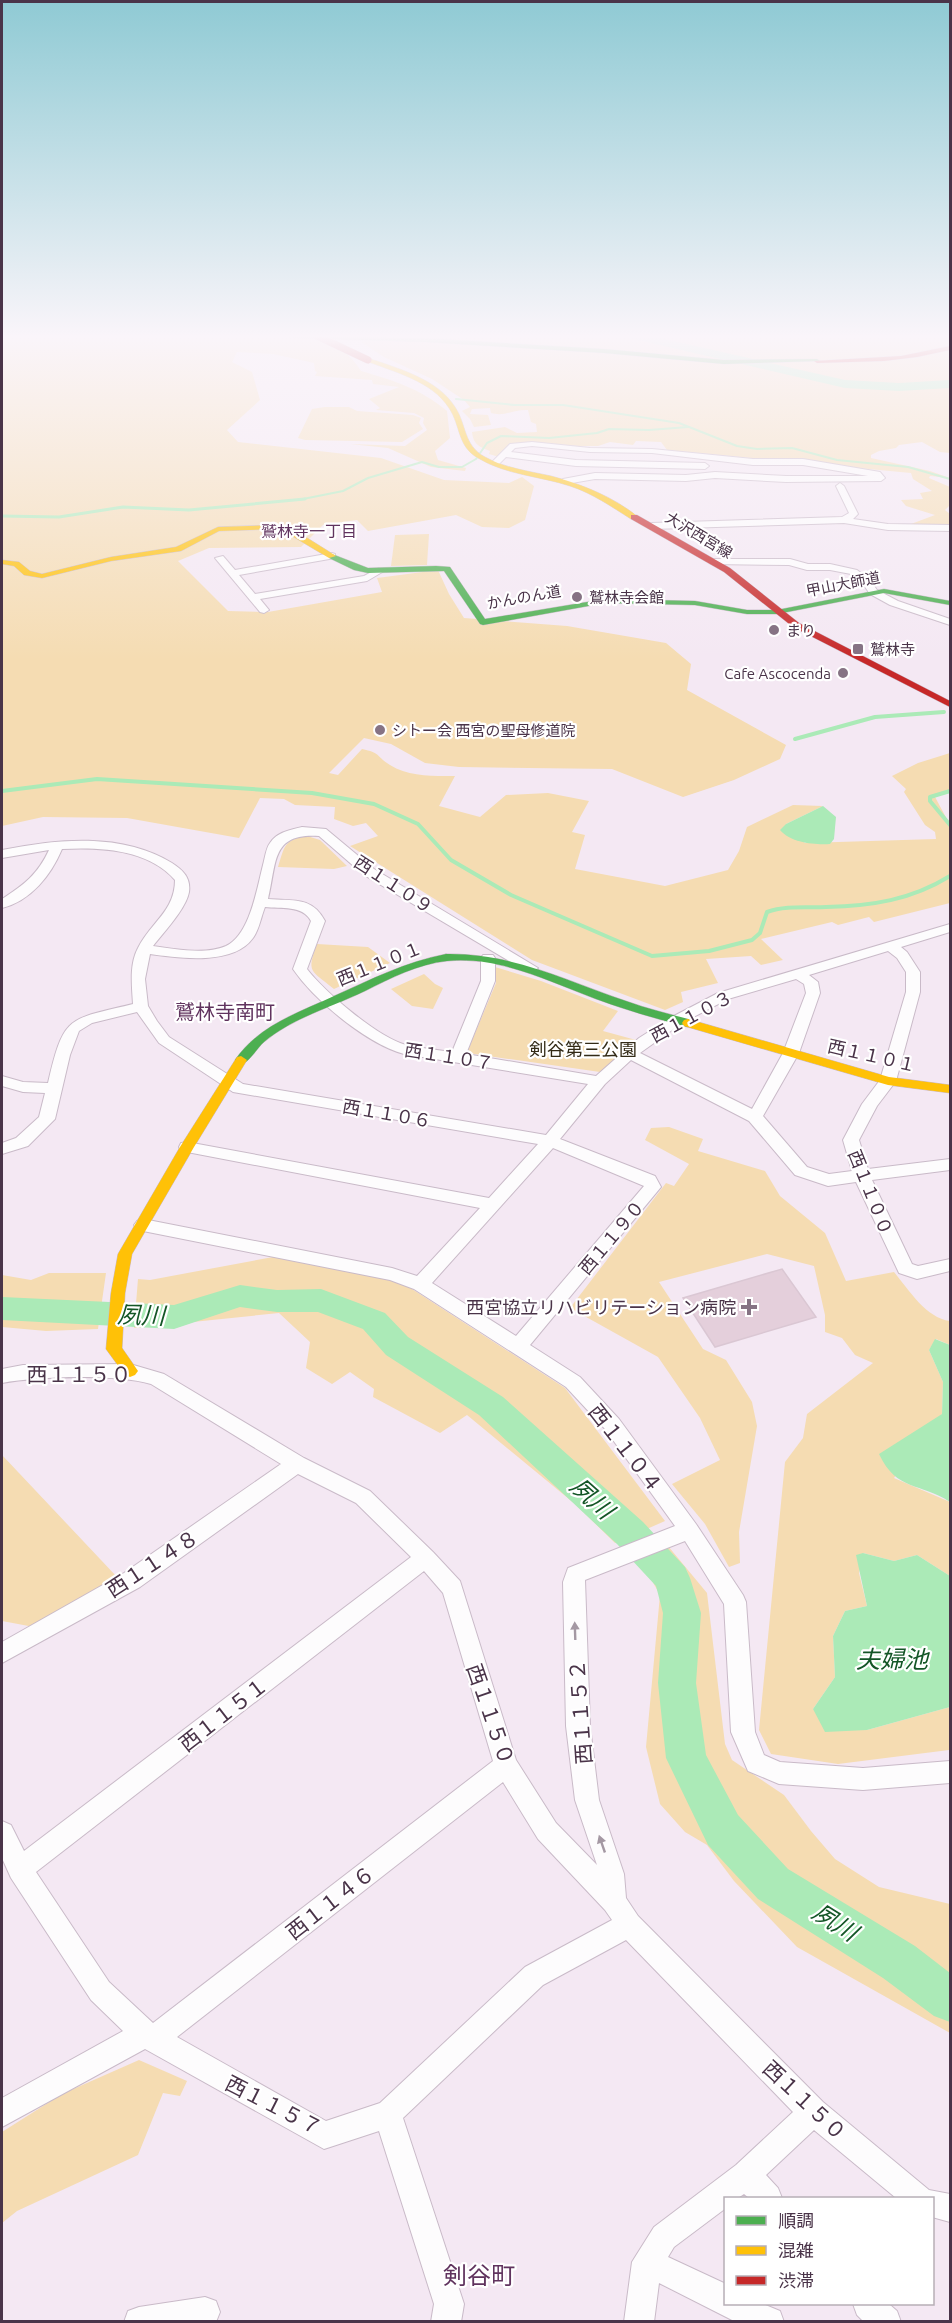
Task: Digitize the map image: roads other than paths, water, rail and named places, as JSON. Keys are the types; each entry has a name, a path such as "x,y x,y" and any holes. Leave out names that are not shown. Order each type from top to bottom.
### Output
{"main road":[{"name":"大沢西宮線","path":"464,443 477,455 500,458 585,489 714,562 777,612 837,648 951,704"},
{"name":"かんのん道","path":"2,562 16,564 27,573 42,576 111,559 178,549 189,545 204,534 231,527 276,527 290,531 332,556 358,568 379,571 434,567 447,569 483,622 605,601 695,603 747,612 777,612"},
{"name":"甲山大師道","path":"777,612 803,609 873,592 898,592 951,603"},
{"name":"西１１０１","path":"130,1371 114,1349 118,1293 126,1254 187,1147 247,1051 262,1037 332,1001 420,963 454,957 507,961 623,1004 790,1053 888,1081 951,1089"}],"street":[{"path":"500,458 513,446 532,444 652,451 713,466 786,479 881,478 880,475 803,462 753,462 713,466 576,464 500,458"},
{"path":"613,463 614,450"},
{"path":"637,478 638,464"},
{"path":"566,481 595,476 686,478 713,466"},
{"path":"840,486 854,514 844,520"},
{"path":"652,526 844,520 888,527 951,528"},
{"path":"232,573 332,556"},
{"path":"220,558 264,610"},
{"path":"714,562 790,562 807,567 836,567 854,572 867,582 873,592 915,612 951,622"},
{"path":"253,597 368,578 379,571"},
{"name":"西１１０９","path":"144,949 180,954 208,954 231,949 247,937 260,903 275,844 288,834 302,831 322,832 369,872 534,970"},
{"path":"2,854 87,844 123,848 151,855 174,870 182,879 182,893 178,903 144,949 138,979 141,1005 87,1020 74,1028 68,1036 62,1055 47,1119 22,1142 2,1149"},
{"path":"2,904 33,885 40,878 46,871 57,846"},
{"name":"西１１０７","path":"260,903 302,906 313,911 318,921 300,969 307,980 350,1018 393,1046 599,1081"},
{"name":"西１１０３","path":"420,1284 550,1141 599,1081 629,1053 677,1020 723,996 951,928"},
{"name":"西１１００","path":"889,945 902,955 913,972 914,982 888,1081 870,1104 851,1140 861,1174 905,1268 917,1273 951,1265"},
{"path":"458,1056 488,981 488,958"},
{"path":"755,1117 790,1053 813,993 811,982 797,973"},
{"name":"西１１０６","path":"141,1005 150,1023 164,1040 239,1088 550,1141"},
{"path":"629,1053 755,1117 801,1171 828,1179 951,1164"},
{"path":"2,1081 23,1087 56,1088"},
{"name":"西１１９０","path":"517,1347 653,1187 649,1180 550,1141"},
{"path":"187,1147 492,1204"},
{"name":"西１１０４","path":"143,1225 392,1274 420,1284 573,1382 612,1424 689,1530 735,1602 743,1732 756,1763 779,1773 863,1779 951,1772"},
{"name":"西１１５０","path":"2,1376 23,1372 130,1371 158,1379 297,1464 363,1497 426,1558 452,1588 506,1765 547,1831 614,1901 629,1925 813,2112 916,2197"},
{"name":"西１１４８","path":"2,1653 132,1580 297,1464"},
{"name":"西１１５２","path":"614,1901 612,1874 587,1800 579,1726 574,1582 576,1574 689,1530"},
{"name":"西１１５１","path":"20,1869 426,1558"},
{"name":"西１１４６","path":"2,2113 149,2036 506,1765"},
{"name":"西１１５７","path":"2,1833 20,1869 100,1991 149,2036 324,2134 388,2114 534,1976 629,1925"},
{"path":"639,2322 646,2262 664,2238 746,2175 813,2112"},
{"path":"388,2114 449,2304 446,2322"},
{"path":"746,2175 766,2197"},
{"path":"934,2203 951,2208"},
{"path":"646,2262 724,2299"},
{"path":"734,2305 769,2322"},
{"path":"869,2305 886,2322"},
{"path":"139,2322 205,2312"}],"water":[{"path":"823,806 836,817 834,839 830,844 797,840 790,838 780,830 786,824"},
{"path":"935,1339 950,1345 950,1502 901,1481 893,1475 879,1454 942,1414 943,1382 929,1350"},
{"name":"夫婦池","path":"863,1553 894,1561 917,1555 950,1576 950,1707 867,1730 825,1732 813,1709 835,1677 833,1636 845,1611 867,1606 856,1555"}],"waterway":[{"path":"301,499 343,491 368,478 422,462 439,467 462,467 476,459 487,443"},
{"path":"730,443 757,449 792,448 837,460 908,467 950,479"},
{"path":"2,516 59,517 123,507 189,510 301,499"},
{"path":"795,739 875,717 944,712"},
{"path":"2,791 97,779 312,793 374,804 418,824 451,860 511,895 652,956 709,951 752,940 760,933 767,912 774,910 859,905 891,900 921,891 950,876"},
{"path":"950,791 930,797 930,801 950,825"},
{"name":"夙川","path":"2,1309 174,1317 240,1296 277,1301 321,1300 374,1321 397,1346 491,1406 630,1533 672,1578 682,1613 677,1683 686,1758 723,1830 773,1884 899,1962 950,2000"}],"place":[{"name":"鷲林寺会館","path":"577,597"},
{"name":"まり","path":"774,630"},
{"name":"鷲林寺","path":"858,649"},
{"name":"Cafe Ascocenda","path":"843,673"},
{"name":"シトー会 西宮の聖母修道院","path":"380,730"},
{"name":"西宮協立リハビリテーション病院","path":"749,1307"}],"district":[{"name":"鷲林寺一丁目","path":"309,531"},
{"name":"鷲林寺南町","path":"225,1011"},
{"name":"剣谷町","path":"479,2275"}],"park label":[{"name":"剣谷第三公園","path":"583,1049"}]}
